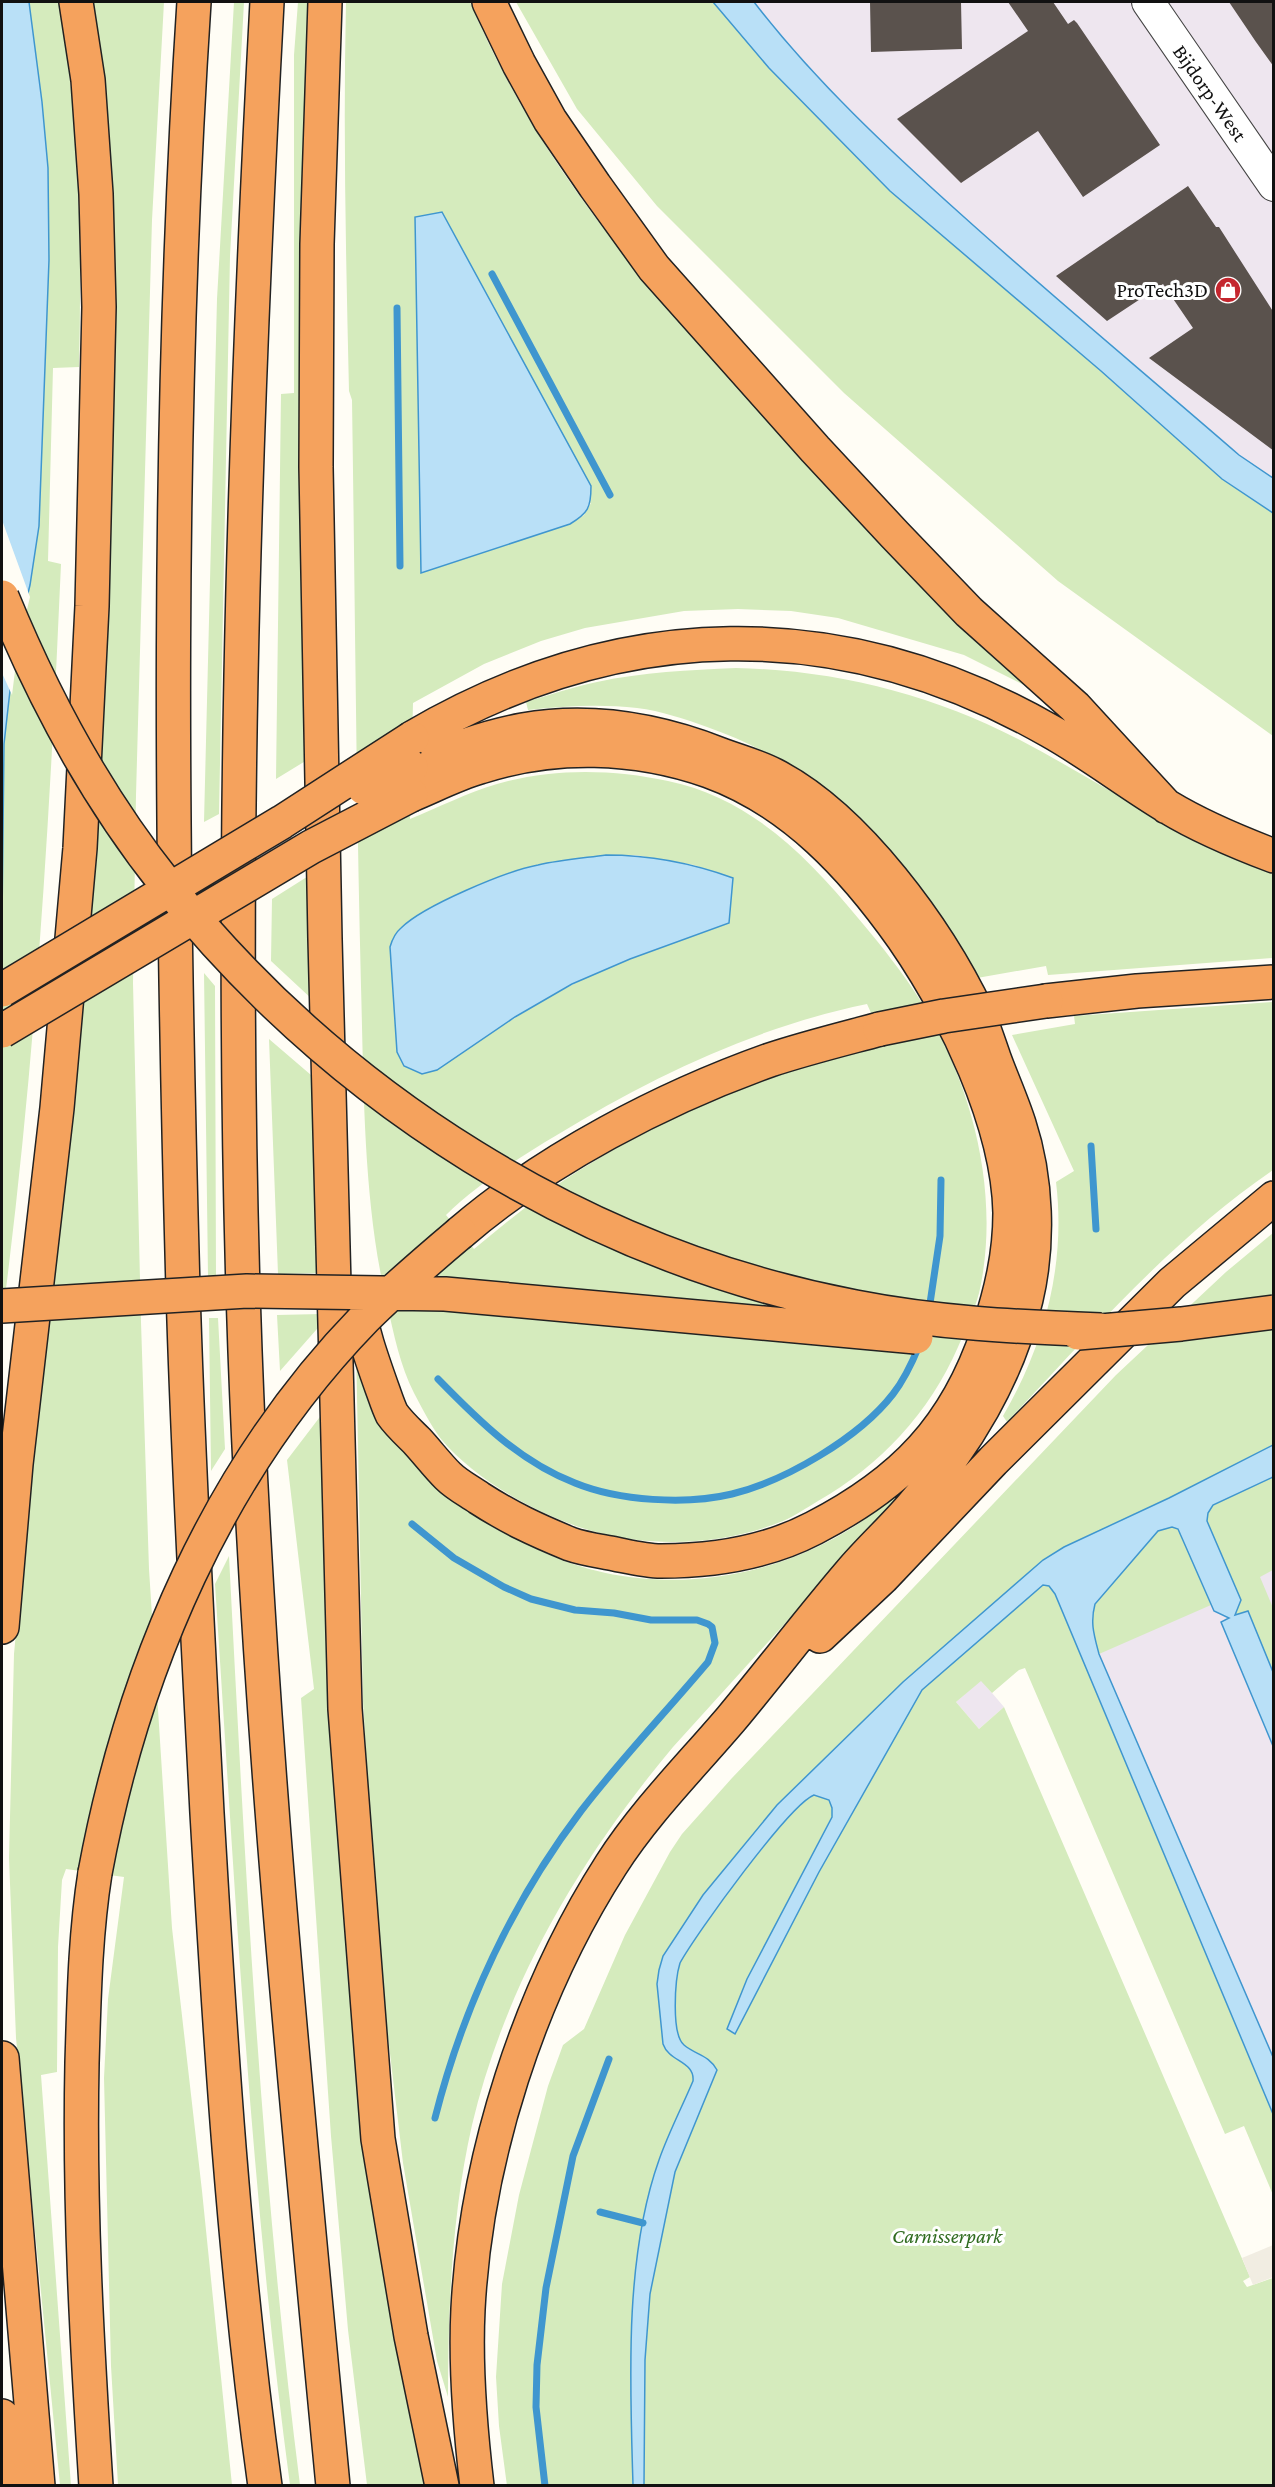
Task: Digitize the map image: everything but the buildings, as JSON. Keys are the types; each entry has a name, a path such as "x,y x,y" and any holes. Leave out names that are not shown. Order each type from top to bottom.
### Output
{"highway":[{"path":"2,1627 16,1464 41,1262 80,848 92,606 99,307 96,194 88,80 76,2"},
{"path":"194,2 180,248 175,438 175,986 188,1434 219,2020 245,2312 265,2486"},
{"path":"267,2 252,280 240,669 239,1018 245,1350 259,1620 285,1976 333,2486"},
{"path":"325,2 318,196 316,467 345,1709 378,2139 411,2336 442,2486"},
{"path":"489,2 519,64 550,120 654,268 895,535 969,612 1075,707 1167,807"},
{"path":"2,597 26,655 63,728 165,884 252,981 288,1016 352,1071 445,1139 487,1166 556,1204 698,1264 775,1288 854,1307 935,1320 1005,1327 1101,1330"},
{"path":"2,1031 311,847 411,767 456,714 506,690 547,675 593,662 681,646 740,644 813,647 879,660 922,673 971,692 1050,731 1167,807 1196,823 1274,856"},
{"path":"2,990 282,822 411,767 462,747 505,734 551,727 592,725 632,728 671,736 775,776 822,807 862,846 909,900 949,962 978,1015 1021,1129 1032,1179 1034,1236 1026,1298 1000,1375 982,1410 952,1457 916,1503 854,1568 733,1717 660,1800 612,1863 567,1942 525,2040 493,2141 474,2245 468,2311 468,2397 477,2486"},
{"path":"329,1065 342,1129 344,1208 363,1338 392,1413 451,1479 513,1521 578,1547 658,1562 746,1553 804,1533 853,1508 905,1469 943,1424 975,1371 999,1299 1008,1255 1010,1209 996,1132 968,1055 931,980 875,900 832,852 815,835 778,806 736,783 694,766 629,752 568,750 524,756 480,767 411,767"},
{"path":"96,2486 84,2289 81,2148 82,2017 87,1934 95,1873 116,1774 137,1704 172,1611 216,1521 271,1434 338,1349 381,1303 460,1233 546,1171 657,1107 771,1060 880,1029 968,1012 1046,1001 1137,991 1274,982"},
{"path":"733,1717 883,1578 993,1461 1172,1283 1274,1198"},
{"path":"2,1306 247,1291 433,1294 979,1342 1203,1322 1274,1312"},
{"path":"2,2058 38,2486"},
{"path":"2,2416 18,2486"}],"street":[{"name":"Bijdorp-West","path":"1148,2 1274,185"}],"shaded area":[{"path":"743,2 1273,2 1273,590"},
{"path":"1273,1552 1273,2103 1080,1653"},
{"path":"981,1680 1004,1707 979,1729 956,1702"},
{"path":"1273,2245 1273,2277 1253,2285 1242,2258"}],"green space":[{"path":"29,2 59,2 66,47 75,138 80,230 79,367 53,368 48,561 61,564 52,754 40,943 24,1132 2,1320 4,744 15,646 30,585 48,168"},
{"path":"88,2 164,2 152,220 136,795 133,983 141,1322 149,1569 172,1928 232,2485 118,2485 111,2366 104,2078 108,1999 124,1877 66,1869 62,1880 58,1947 57,2072 41,2075 71,2486 60,2485 16,2038 9,1858 14,1654 48,1287 67,1123"},
{"path":"234,2 244,2 230,256 219,814 204,822 217,299"},
{"path":"298,2 310,2 312,757 276,779 281,394 294,393 294,55"},
{"path":"346,2 470,2 503,71 540,136 581,198 628,259 1026,682 1024,685 964,655 838,618 791,611 738,609 684,611 585,628 541,641 484,664 413,703 410,819 497,784 561,773 604,772 647,777 698,789 725,801 751,815 775,833 839,895 915,992 940,1035 955,1068 977,1139 986,1212 986,1248 981,1284 968,1324 933,1394 901,1435 882,1454 841,1487 792,1517 761,1529 716,1539 645,1541 622,1538 579,1527 535,1509 473,1470 441,1439 414,1393 398,1350 379,1265 373,1226 364,1106 352,400 349,391 346,245","holes":["591,503 584,515 570,524 421,572","635,855 694,865 732,878 729,923 589,976 519,1015 437,1070 404,1066 397,1052 390,947 399,930 412,919 446,900 507,874 551,863","867,1004 886,1046 794,1070 704,1104 661,1125 577,1172 530,1204 474,1249 446,1215 513,1162 630,1093 745,1040 826,1014"]},
{"path":"516,2 713,2 1101,371 1222,479 1273,513 1273,736 1058,581 844,393 657,206 577,109"},
{"path":"736,668 810,674 846,680 882,688 952,710 1020,740 1208,845 1273,874 1273,958 1048,975 1046,966 977,978 928,897 899,860 831,795 793,768 751,745 664,713 610,706 528,710 526,702 579,686 632,676"},
{"path":"310,875 314,1001 271,961 272,899"},
{"path":"204,973 215,986 216,1276 208,1276"},
{"path":"1273,1002 1273,1170 1201,1226 1134,1288 1007,1422 1003,1416 1030,1361 1049,1303 1058,1243 1056,1182 1074,1171 1012,1035 1075,1024 1074,1016"},
{"path":"269,1039 318,1081 326,1273 278,1274"},
{"path":"1273,1233 1273,1445 1169,1498 1064,1547 1043,1560 903,1682 777,1805 703,1895 663,1956 659,1970 663,2044 670,2055 690,2069 693,2081 659,2159 646,2208 632,2327 633,2485 507,2486 499,2426 496,2377 502,2284 519,2195 548,2086 563,2045 584,2029 625,1935 670,1852 682,1834 732,1778 1116,1375 1226,1272"},
{"path":"321,1314 324,1321 280,1371 277,1315"},
{"path":"209,1318 218,1318 225,1449 211,1471"},
{"path":"356,1346 460,1498 476,1516 541,1551 580,1566 620,1576 661,1580 702,1578 744,1572 784,1561 822,1545 858,1524 884,1505 925,1469 673,1747 607,1833 550,1924 505,2022 472,2125 465,2158 452,2260 448,2397 437,2361 403,2163 377,1944 363,1701"},
{"path":"329,1405 337,1734 433,2485 367,2485 348,2330 331,2136 301,1698 314,1689 287,1460"},
{"path":"1273,1477 1273,1570 1260,1577 1273,1608 1273,1672 1248,1611 1235,1616 1207,1521 1208,1513 1213,1505"},
{"path":"1172,1527 1178,1529 1183,1537 1211,1605 1099,1654 1091,1628 1095,1604 1158,1531"},
{"path":"229,1556 256,2022 275,2254 300,2485 290,2485 276,2373 245,2035 215,1584"},
{"name":"Carnisserpark","path":"1043,1585 1049,1586 1055,1594 1273,2114 1273,2195 1244,2126 1225,2134 1025,1668 1019,1670 992,1693 981,1681 956,1702 979,1729 1004,1707 1250,2277 1243,2281 1247,2287 1273,2278 1273,2485 644,2486 645,2360 650,2294 675,2172 717,2070 710,2061 684,2045 680,2039 675,2006 680,1963 723,1900 785,1821 814,1795 829,1800 832,1816 747,1979 728,2029 735,2034 819,1872 922,1690"}],"water":[{"path":"2,2 29,2 48,168 49,260 39,526 30,585 15,646 4,744 2,919"},
{"path":"713,2 754,2 827,87 936,192 1239,455 1273,478 1273,513 1222,479 1101,371 890,191 769,68"},
{"path":"442,212 591,486 591,493 585,513 570,524 421,573 415,217"},
{"path":"606,855 639,856 671,861 733,878 729,923 630,959 572,984 515,1017 437,1070 422,1074 404,1066 397,1052 390,947 399,930 412,919 446,900 506,874 546,863"},
{"path":"1273,1445 1273,1477 1213,1505 1208,1513 1207,1521 1241,1600 1235,1615 1248,1611 1273,1672 1273,1746 1221,1622 1229,1618 1214,1611 1178,1529 1172,1527 1158,1531 1095,1604 1093,1623 1099,1654 1273,2057 1273,2114 1055,1594 1049,1586 1043,1585 922,1690 819,1872 735,2034 727,2029 747,1979 832,1817 829,1800 814,1795 785,1821 723,1900 680,1963 675,2006 680,2039 684,2045 710,2061 717,2070 675,2172 650,2294 645,2360 644,2485 633,2485 632,2321 640,2238 659,2160 693,2081 690,2069 670,2055 663,2044 657,1984 663,1956 703,1895 777,1805 903,1682 1043,1560 1064,1547 1169,1498"}],"pier":[{"path":"2,520 30,597 18,647 12,695 2,673"}],"waterway":[{"path":"492,274 610,495"},
{"path":"397,308 400,566"},
{"path":"1091,1146 1096,1229"},
{"path":"929,1310 940,1236 941,1180"},
{"path":"438,1379 501,1439 536,1464 555,1474 592,1489 612,1494 653,1499 694,1499 732,1494 753,1488 820,1456 841,1442 861,1426 893,1394 908,1371 919,1346"},
{"path":"412,1524 454,1558 504,1587 531,1599 575,1610 614,1613 651,1620 697,1620 712,1627 715,1643 708,1662 596,1792 556,1846 533,1882 512,1919 475,1997 446,2077 435,2118"},
{"path":"545,2486 536,2407 537,2365 546,2288 573,2156 609,2059"},
{"path":"600,2212 643,2223"}],"place":[{"name":"ProTech3D","path":"1228,290"}]}
